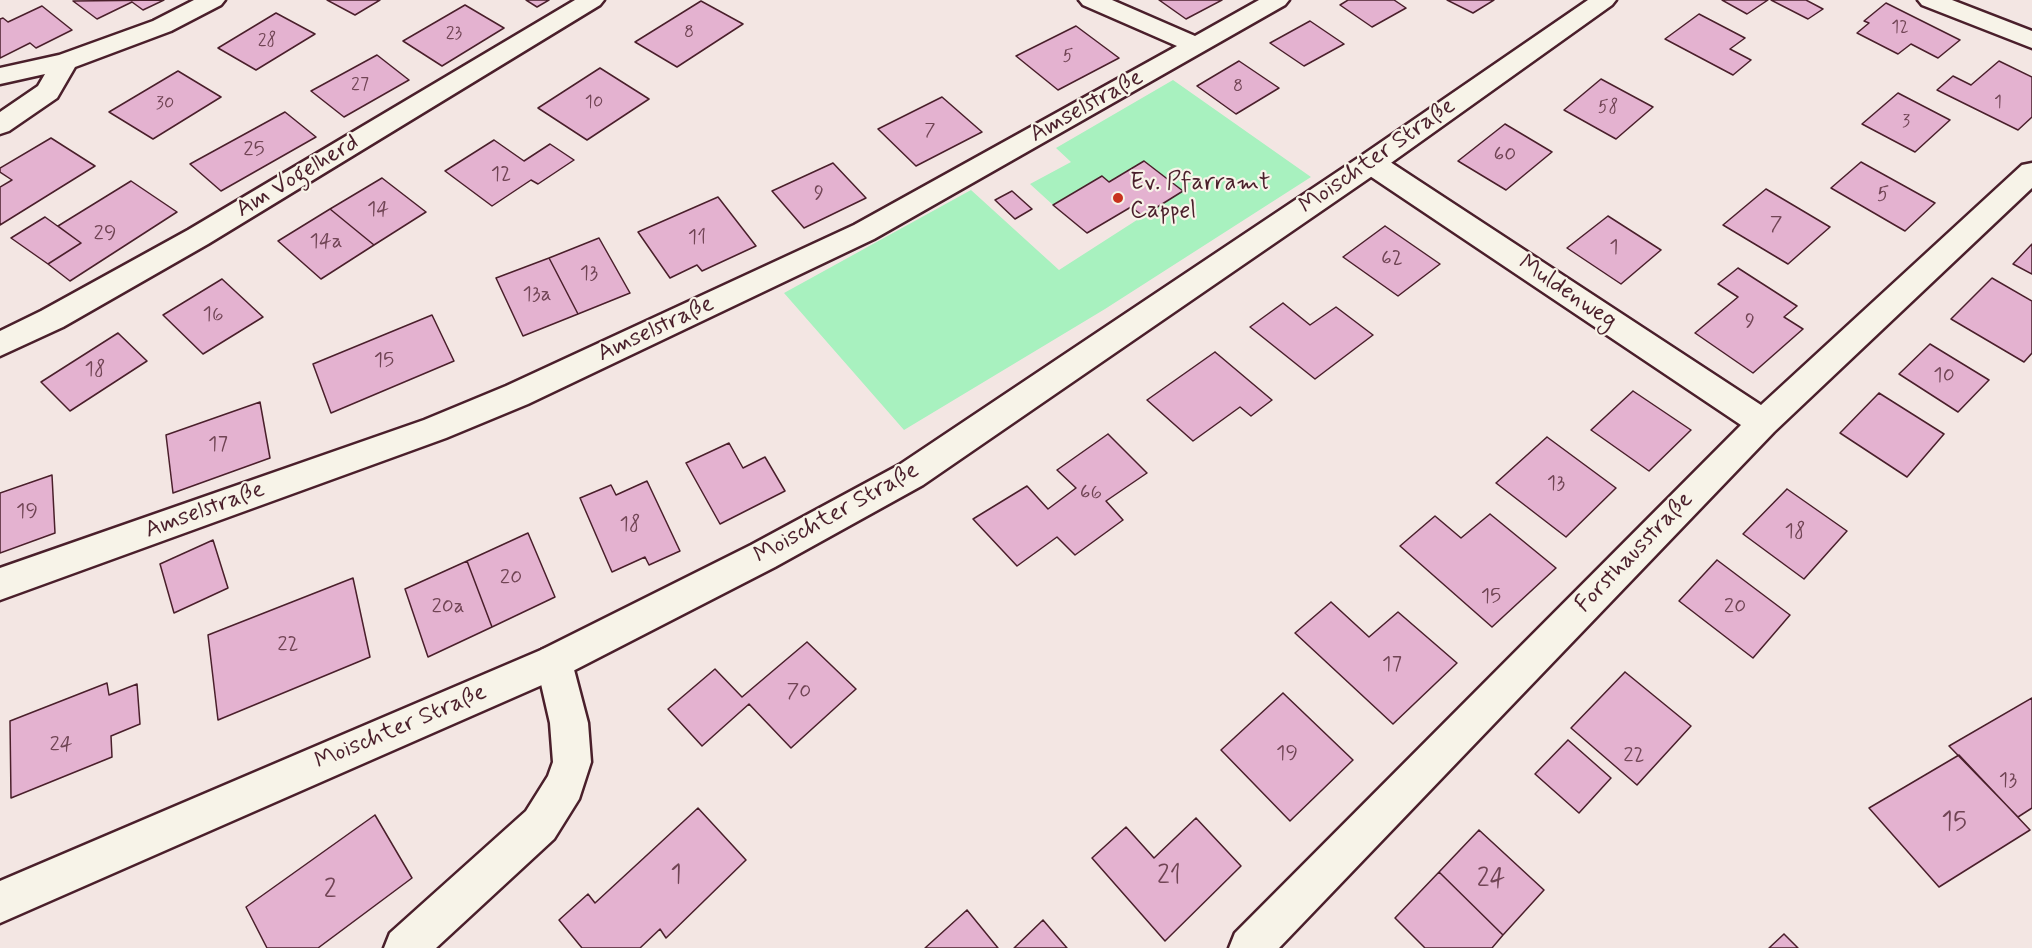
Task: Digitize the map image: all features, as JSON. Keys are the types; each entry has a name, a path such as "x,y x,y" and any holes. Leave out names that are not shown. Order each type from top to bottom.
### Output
{"street":[{"path":"0,76 65,62 162,26 213,0"},
{"name":"Am Vogelherd","path":"0,344 52,319 198,237 592,0"},
{"path":"1091,0 1196,45"},
{"name":"Amselstraße","path":"0,584 435,429 517,395 864,232 1277,0"},
{"name":"Moischter Straße","path":"0,902 554,662 763,556 911,475 1371,163 1604,0"},
{"path":"1930,0 2032,40"},
{"path":"0,125 48,92 65,62"},
{"name":"Muldenweg","path":"1371,163 1763,423"},
{"name":"Forsthausstraße","path":"1250,948 1763,423 2032,172"},
{"path":"405,948 540,825 565,785 572,762 570,723 554,662"}],"green space":[{"path":"1173,80 1311,177 1105,309 904,430 784,293 971,190 1059,270 1182,191 1144,161 1109,182 1053,205 1030,184 1071,162 1056,148"}],"building":[{"path":"164,0 143,10 132,2 97,19 73,1"},
{"path":"327,0 380,0 355,15"},
{"path":"526,0 549,0 537,7"},
{"path":"1159,0 1222,0 1186,19"},
{"path":"1348,0 1394,0 1406,8 1372,27 1340,5"},
{"path":"1447,0 1494,0 1473,13"},
{"path":"1722,0 1768,0 1747,14"},
{"path":"1771,0 1806,0 1823,9 1808,19"},
{"path":"701,1 743,24 677,67 635,42"},
{"path":"1886,3 1960,40 1938,58 1911,44 1898,54 1857,33 1869,23 1864,21"},
{"path":"465,5 504,28 442,66 403,41"},
{"path":"42,6 72,30 36,48 30,43 0,58 0,19 3,18 8,22"},
{"path":"276,13 315,34 256,70 218,48"},
{"path":"1699,14 1745,38 1730,49 1751,60 1733,75 1665,39"},
{"path":"1310,21 1344,44 1304,66 1270,43"},
{"path":"1076,26 1119,58 1058,90 1016,56"},
{"path":"377,55 409,80 344,117 311,91"},
{"path":"1239,61 1279,88 1236,114 1197,86"},
{"path":"1999,61 2032,77 2032,117 2018,130 1937,90 1953,76 1971,85"},
{"path":"600,68 649,99 587,140 538,108"},
{"path":"178,71 221,97 153,139 109,112"},
{"path":"1601,79 1653,107 1616,139 1564,110"},
{"path":"1898,93 1950,120 1915,152 1862,124"},
{"path":"942,97 982,132 916,166 878,129"},
{"path":"285,112 316,137 221,191 190,164"},
{"path":"1505,124 1552,152 1506,190 1458,161"},
{"path":"51,138 95,166 0,225 0,187 12,180 0,172 0,168"},
{"path":"494,140 524,161 550,144 574,160 538,184 531,180 492,206 445,171"},
{"name":"Ev. Pfarramt Cappel","path":"1144,161 1183,191 1143,216 1131,207 1087,233 1053,205 1102,176 1109,182"},
{"path":"1861,162 1935,203 1905,231 1831,188"},
{"path":"833,163 866,198 804,228 772,191"},
{"path":"382,178 426,212 374,245 330,209"},
{"path":"131,181 177,212 70,281 48,264 81,243 58,226"},
{"path":"1766,189 1830,227 1788,264 1723,225"},
{"path":"1012,191 1032,209 1015,219 995,200"},
{"path":"718,197 756,246 702,271 697,265 670,278 638,232"},
{"path":"330,209 374,245 321,279 278,241"},
{"path":"1608,216 1661,250 1621,284 1567,248"},
{"path":"45,217 81,243 48,264 11,238"},
{"path":"1385,226 1440,264 1398,296 1343,257"},
{"path":"599,238 630,293 578,314 549,258"},
{"path":"2032,244 2032,274 2013,264"},
{"path":"549,258 578,314 523,336 496,278"},
{"path":"1738,268 1797,306 1784,317 1803,329 1753,373 1695,333 1738,297 1718,284"},
{"path":"1992,278 2032,301 2032,353 2024,362 1951,319"},
{"path":"222,279 263,317 203,354 163,315"},
{"path":"1283,303 1310,325 1336,307 1373,335 1315,379 1250,327"},
{"path":"432,315 454,361 331,413 313,364"},
{"path":"118,333 147,361 70,411 41,382"},
{"path":"1930,344 1989,380 1958,412 1899,374"},
{"path":"1215,352 1272,400 1251,416 1240,407 1193,441 1147,400"},
{"path":"1633,391 1691,430 1649,471 1591,430"},
{"path":"1879,393 1944,434 1907,477 1840,433"},
{"path":"260,402 270,458 173,493 166,435"},
{"path":"1108,434 1147,473 1106,501 1123,520 1075,555 1057,537 1017,566 973,519 1027,486 1048,509 1076,488 1057,470"},
{"path":"1547,437 1616,488 1566,537 1496,483"},
{"path":"729,443 743,468 765,457 785,491 720,524 686,463"},
{"path":"52,475 55,533 0,553 0,493"},
{"path":"647,481 680,551 649,565 645,557 612,572 580,498 611,485 616,495"},
{"path":"1787,489 1847,531 1804,579 1743,534"},
{"path":"1490,514 1556,568 1492,627 1400,546 1435,516 1461,538"},
{"path":"528,533 555,597 492,627 467,561"},
{"path":"213,540 228,588 174,613 160,564"},
{"path":"1717,560 1790,615 1753,658 1679,601"},
{"path":"467,561 492,627 428,657 405,589"},
{"path":"353,578 370,657 218,720 208,635"},
{"path":"1331,602 1369,637 1398,612 1457,663 1393,724 1295,633"},
{"path":"807,642 856,689 791,748 749,704 702,746 668,709 715,669 742,697"},
{"path":"1625,672 1691,726 1637,785 1571,728"},
{"path":"107,683 109,695 137,684 140,724 111,736 112,757 11,798 10,721"},
{"path":"1283,693 1353,760 1290,821 1221,750"},
{"path":"2032,698 2032,808 2018,817 1949,746"},
{"path":"1568,740 1611,778 1579,813 1535,774"},
{"path":"1959,755 2030,830 1939,887 1869,808"},
{"path":"698,808 746,860 666,938 660,929 640,948 582,948 559,920 588,894 595,903"},
{"path":"375,815 412,878 318,948 267,948 246,907"},
{"path":"1196,818 1241,866 1165,941 1092,858 1126,827 1154,858"},
{"path":"1479,830 1544,890 1503,935 1439,872"},
{"path":"1439,872 1503,935 1492,948 1425,948 1395,918"},
{"path":"967,910 998,948 925,948"},
{"path":"1043,920 1067,948 1014,948"},
{"path":"1784,934 1798,948 1769,948"}],"place":[{"name":"Ev. Pfarramt Cappel","path":"1118,198"}]}
